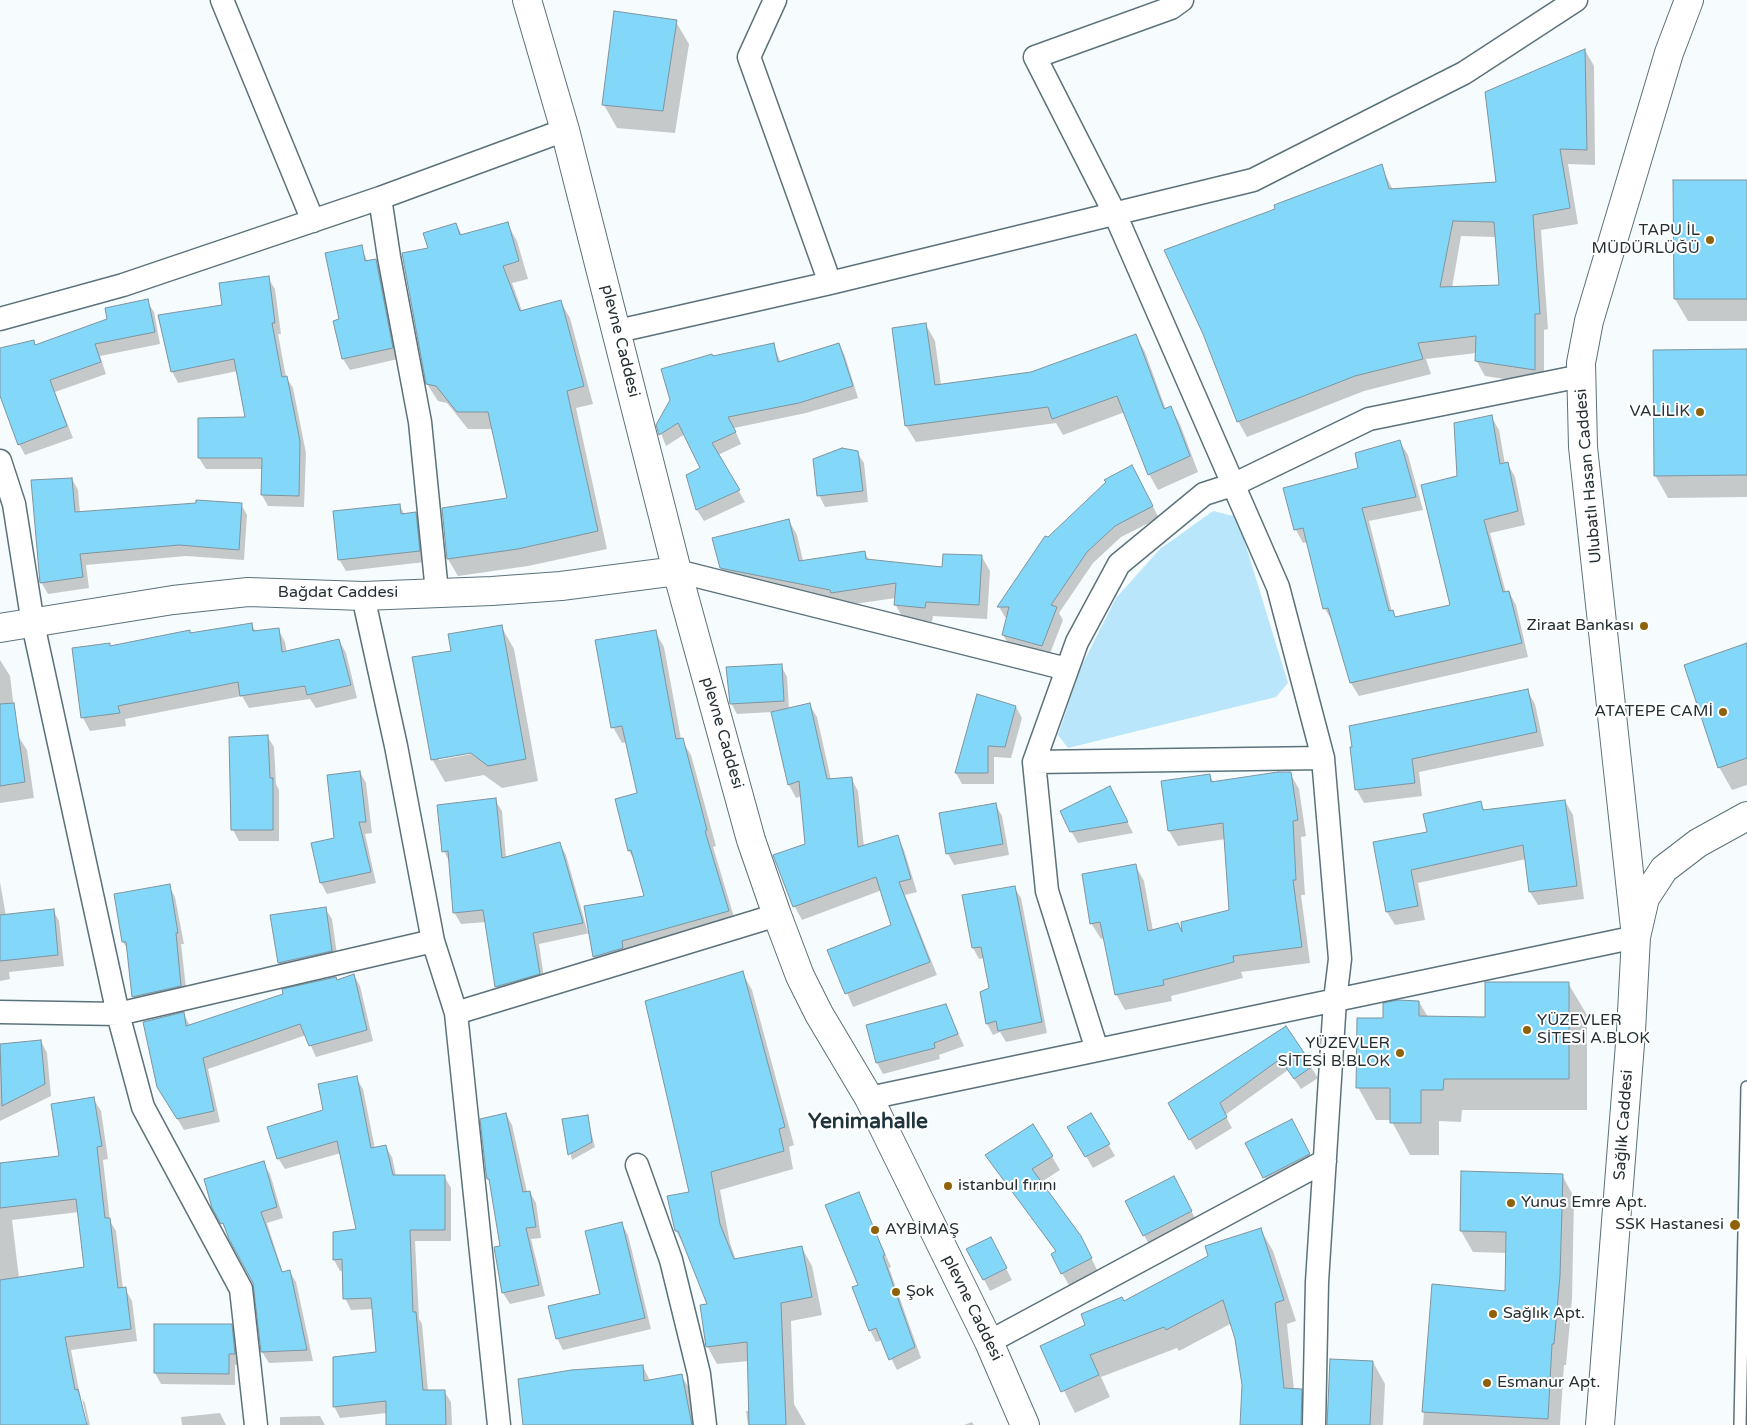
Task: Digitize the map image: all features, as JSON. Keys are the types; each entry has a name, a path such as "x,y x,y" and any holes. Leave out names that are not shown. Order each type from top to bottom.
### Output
{"street":[{"path":"222,0 313,221"},
{"name":"plevne Caddesi","path":"527,0 565,130 618,332 677,571 752,840 777,915 800,976 819,1014 869,1098 989,1342 1025,1425"},
{"path":"775,0 749,57 830,283"},
{"path":"1182,0 1171,8 1035,57 1115,214 1235,484 1278,587 1323,758 1340,959 1334,1000 1317,1282 1314,1425"},
{"path":"618,332 830,283 1253,180 1464,73 1576,0"},
{"name":"Ulubatlı Hasan Caddesi","path":"1636,937 1583,447 1581,376 1583,345 1589,321 1669,53 1690,0"},
{"path":"0,319 123,285 380,198 565,130"},
{"path":"380,198 389,257 420,422 437,592"},
{"path":"1097,1050 1047,891 1034,762 1076,642 1119,564 1204,494 1235,484 1369,419 1581,376"},
{"path":"0,461 14,504 33,624 118,1014 142,1107 241,1289 256,1425"},
{"path":"677,571 1067,669"},
{"name":"Bağdat Caddesi","path":"0,628 172,600 248,592 363,596 561,586 677,571"},
{"path":"363,596 398,756 434,941 456,1013 499,1425"},
{"path":"1034,762 1323,758"},
{"name":"Sağlık Caddesi","path":"1600,1425 1631,1032 1636,937 1645,898 1664,869 1698,844 1747,816"},
{"path":"456,1013 777,915"},
{"path":"869,1098 1636,937"},
{"path":"0,1012 118,1014 434,941"},
{"path":"989,1342 1325,1161"},
{"path":"637,1165 671,1260 699,1374 705,1425"}],"lane":[{"path":"1740,1425 1747,1087"}],"shaded area":[{"path":"1213,511 1237,517 1288,683 1276,697 1068,748 1058,735 1081,667 1116,598 1160,549"}],"building":[{"path":"614,11 677,20 663,111 602,105"},
{"path":"1585,49 1587,150 1560,149 1570,208 1533,215 1540,314 1535,314 1535,370 1475,361 1476,336 1418,343 1423,359 1355,376 1237,422 1203,334 1164,250 1275,209 1274,205 1382,164 1389,189 1496,182 1485,92","holes":["1453,221 1494,222 1499,285 1440,287"]},
{"name":"TAPU İL MÜDÜRLÜĞÜ","path":"1673,180 1747,180 1747,299 1674,299"},
{"path":"508,222 519,261 503,266 520,311 561,300 584,386 567,391 598,531 518,549 447,559 442,508 507,498 488,412 457,412 436,386 426,384 402,253 428,248 423,233 456,223 460,235"},
{"path":"362,245 365,261 376,259 393,348 342,359 333,321 339,319 325,253"},
{"path":"269,276 275,323 272,323 282,377 287,376 300,441 299,496 261,495 262,458 198,458 198,418 245,417 234,359 171,372 158,315 222,305 219,283"},
{"path":"148,299 155,332 95,344 101,362 50,380 67,426 18,445 0,396 0,348 34,340 35,345 107,319 105,308"},
{"path":"926,323 935,385 1031,372 1136,334 1164,409 1171,406 1190,456 1148,475 1117,396 1052,419 1048,407 905,426 892,328"},
{"path":"774,343 778,362 839,343 853,386 799,403 728,417 736,432 712,443 740,490 696,510 686,475 700,468 678,423 659,435 656,425 670,400 661,369 712,354 713,356"},
{"name":"VALİLİK","path":"1747,349 1747,475 1654,476 1653,350"},
{"path":"1492,415 1500,464 1508,462 1518,511 1484,520 1503,592 1509,591 1522,643 1350,683 1328,608 1323,609 1303,528 1294,530 1283,488 1358,468 1355,453 1400,440 1416,497 1362,508 1389,611 1393,610 1395,617 1450,605 1421,485 1457,476 1454,423"},
{"path":"842,448 858,451 863,491 817,496 813,459"},
{"path":"1132,465 1153,506 1115,526 1087,552 1051,605 1057,607 1042,646 1002,635 1009,607 997,607 1045,536 1048,537 1106,482 1104,480"},
{"path":"72,478 75,512 196,503 196,500 242,503 239,550 179,545 80,554 83,577 40,583 31,480"},
{"path":"400,504 401,514 416,512 420,551 338,560 333,511"},
{"path":"789,519 799,561 865,551 866,559 942,567 943,554 982,555 979,605 926,602 925,608 894,605 896,583 831,593 830,590 720,568 712,538"},
{"path":"252,623 253,631 279,628 282,652 339,639 351,685 307,695 305,686 240,696 238,682 118,706 120,713 81,718 72,648 110,643 110,646 190,630 190,633"},
{"path":"502,625 526,759 488,766 471,753 431,760 412,657 451,651 448,634"},
{"path":"656,630 676,739 683,738 707,830 705,831 729,911 622,941 623,948 593,957 584,906 644,896 631,850 628,851 615,799 637,793 622,726 611,728 595,640"},
{"name":"ATATEPE CAMİ","path":"1747,643 1747,758 1718,768 1684,665"},
{"path":"782,664 784,701 730,704 726,667"},
{"path":"1528,689 1537,732 1412,759 1415,783 1355,790 1349,726"},
{"path":"977,694 1016,706 1005,747 988,746 988,773 955,773"},
{"path":"14,703 25,782 0,786 0,704"},
{"path":"810,703 827,779 852,777 858,847 898,835 911,879 899,882 930,962 845,994 827,950 891,925 876,877 793,907 773,855 805,844 799,781 788,785 771,712"},
{"path":"268,735 270,778 273,778 273,830 231,830 229,737"},
{"path":"360,771 366,822 359,822 371,872 320,883 311,843 334,838 327,775"},
{"path":"1278,772 1291,772 1298,820 1293,821 1296,880 1293,880 1302,947 1233,956 1234,962 1163,980 1164,985 1115,995 1100,922 1090,924 1082,874 1136,864 1148,931 1178,923 1182,932 1181,922 1229,910 1223,823 1168,831 1161,781 1210,774 1211,782"},
{"path":"1110,786 1128,822 1070,832 1060,811"},
{"path":"496,798 502,858 560,842 583,923 533,933 540,974 495,987 483,910 453,913 448,851 442,852 437,805"},
{"path":"1565,800 1577,886 1529,892 1523,845 1411,870 1418,906 1386,912 1373,842 1427,832 1423,814 1481,801 1483,810"},
{"path":"996,803 1003,844 946,854 939,813"},
{"path":"170,884 178,933 176,933 181,986 132,997 126,942 122,942 114,894"},
{"path":"1015,886 1042,1022 998,1031 996,1021 986,1024 980,992 989,988 981,947 972,948 962,895"},
{"path":"326,907 332,951 278,963 270,915"},
{"path":"54,909 58,955 0,961 0,915"},
{"path":"743,971 785,1127 779,1129 784,1151 711,1172 720,1224 734,1259 802,1246 812,1297 781,1303 786,1425 749,1425 747,1342 706,1347 700,1305 707,1304 678,1231 675,1231 667,1196 689,1192 645,1001"},
{"path":"354,974 367,1030 309,1046 300,1024 203,1058 214,1111 177,1119 157,1087 143,1022 184,1012 186,1026 283,994 282,989 336,977 337,980"},
{"path":"1485,982 1569,982 1569,1079 1444,1079 1443,1090 1421,1090 1421,1123 1390,1123 1390,1088 1356,1088 1357,1018 1383,1018 1383,1003 1398,1000 1419,1001 1419,1016 1485,1017"},
{"path":"946,1004 958,1034 934,1043 935,1048 876,1063 866,1025"},
{"path":"1286,1026 1313,1066 1294,1079 1280,1059 1220,1103 1227,1117 1189,1140 1168,1103"},
{"path":"41,1040 45,1084 2,1106 0,1044"},
{"path":"357,1076 371,1148 386,1145 393,1175 445,1175 445,1230 410,1230 413,1312 416,1312 423,1390 445,1390 446,1425 386,1425 386,1401 333,1407 333,1357 376,1352 371,1298 343,1299 342,1259 333,1260 333,1232 356,1229 337,1141 277,1159 267,1127 323,1110 318,1084"},
{"path":"94,1097 102,1146 97,1147 105,1218 110,1218 118,1288 126,1287 131,1329 65,1337 75,1390 78,1389 87,1425 0,1425 0,1280 84,1267 76,1199 0,1208 0,1163 59,1156 51,1104"},
{"path":"506,1113 523,1192 530,1191 536,1227 526,1228 539,1285 502,1293 494,1247 500,1246 489,1179 487,1179 486,1173 480,1119"},
{"path":"1091,1113 1110,1144 1085,1157 1067,1127"},
{"path":"588,1115 592,1142 568,1155 562,1119"},
{"path":"1292,1119 1310,1154 1263,1178 1245,1143"},
{"path":"1033,1124 1053,1156 1032,1169 1081,1236 1092,1258 1061,1274 1051,1254 1056,1251 985,1155"},
{"path":"264,1161 277,1207 261,1212 282,1272 290,1270 307,1350 261,1352 253,1283 229,1239 223,1223 221,1224 212,1208 204,1179"},
{"path":"1461,1171 1563,1174 1560,1276 1554,1344 1552,1344 1548,1419 1422,1412 1432,1284 1505,1291 1506,1232 1460,1231"},
{"path":"1174,1176 1192,1211 1143,1236 1125,1201"},
{"path":"859,1192 885,1255 883,1256 915,1347 889,1360 876,1328 869,1331 852,1287 858,1285 825,1205"},
{"path":"622,1222 645,1318 556,1339 548,1306 600,1294 585,1231"},
{"path":"1261,1228 1284,1300 1275,1303 1284,1388 1302,1389 1301,1425 1240,1425 1242,1385 1235,1339 1223,1300 1166,1330 1164,1327 1090,1355 1099,1375 1061,1392 1040,1346 1085,1325 1081,1314 1122,1297 1124,1301 1208,1256 1205,1246"},
{"path":"991,1237 1007,1268 983,1280 966,1249"},
{"path":"154,1324 232,1324 235,1354 229,1354 229,1374 154,1373"},
{"path":"1330,1359 1373,1361 1370,1425 1327,1425"},
{"path":"643,1365 644,1381 682,1374 692,1425 523,1425 518,1379 571,1370"}],"place":[{"name":"TAPU İL MÜDÜRLÜĞÜ","path":"1710,240"},
{"name":"VALİLİK","path":"1700,412"},
{"name":"Ziraat Bankası","path":"1644,626"},
{"name":"ATATEPE CAMİ","path":"1723,712"},
{"name":"YÜZEVLER SİTESİ A.BLOK","path":"1527,1030"},
{"name":"YÜZEVLER SİTESİ B.BLOK","path":"1400,1053"},
{"name":"istanbul fırını","path":"948,1186"},
{"name":"Yunus Emre Apt.","path":"1511,1203"},
{"name":"SSK Hastanesi","path":"1735,1225"},
{"name":"AYBİMAŞ","path":"875,1230"},
{"name":"Şok","path":"896,1292"},
{"name":"Sağlık Apt.","path":"1493,1314"},
{"name":"Esmanur Apt.","path":"1487,1383"}],"district":[{"name":"Yenimahalle","path":"868,1122"}]}
